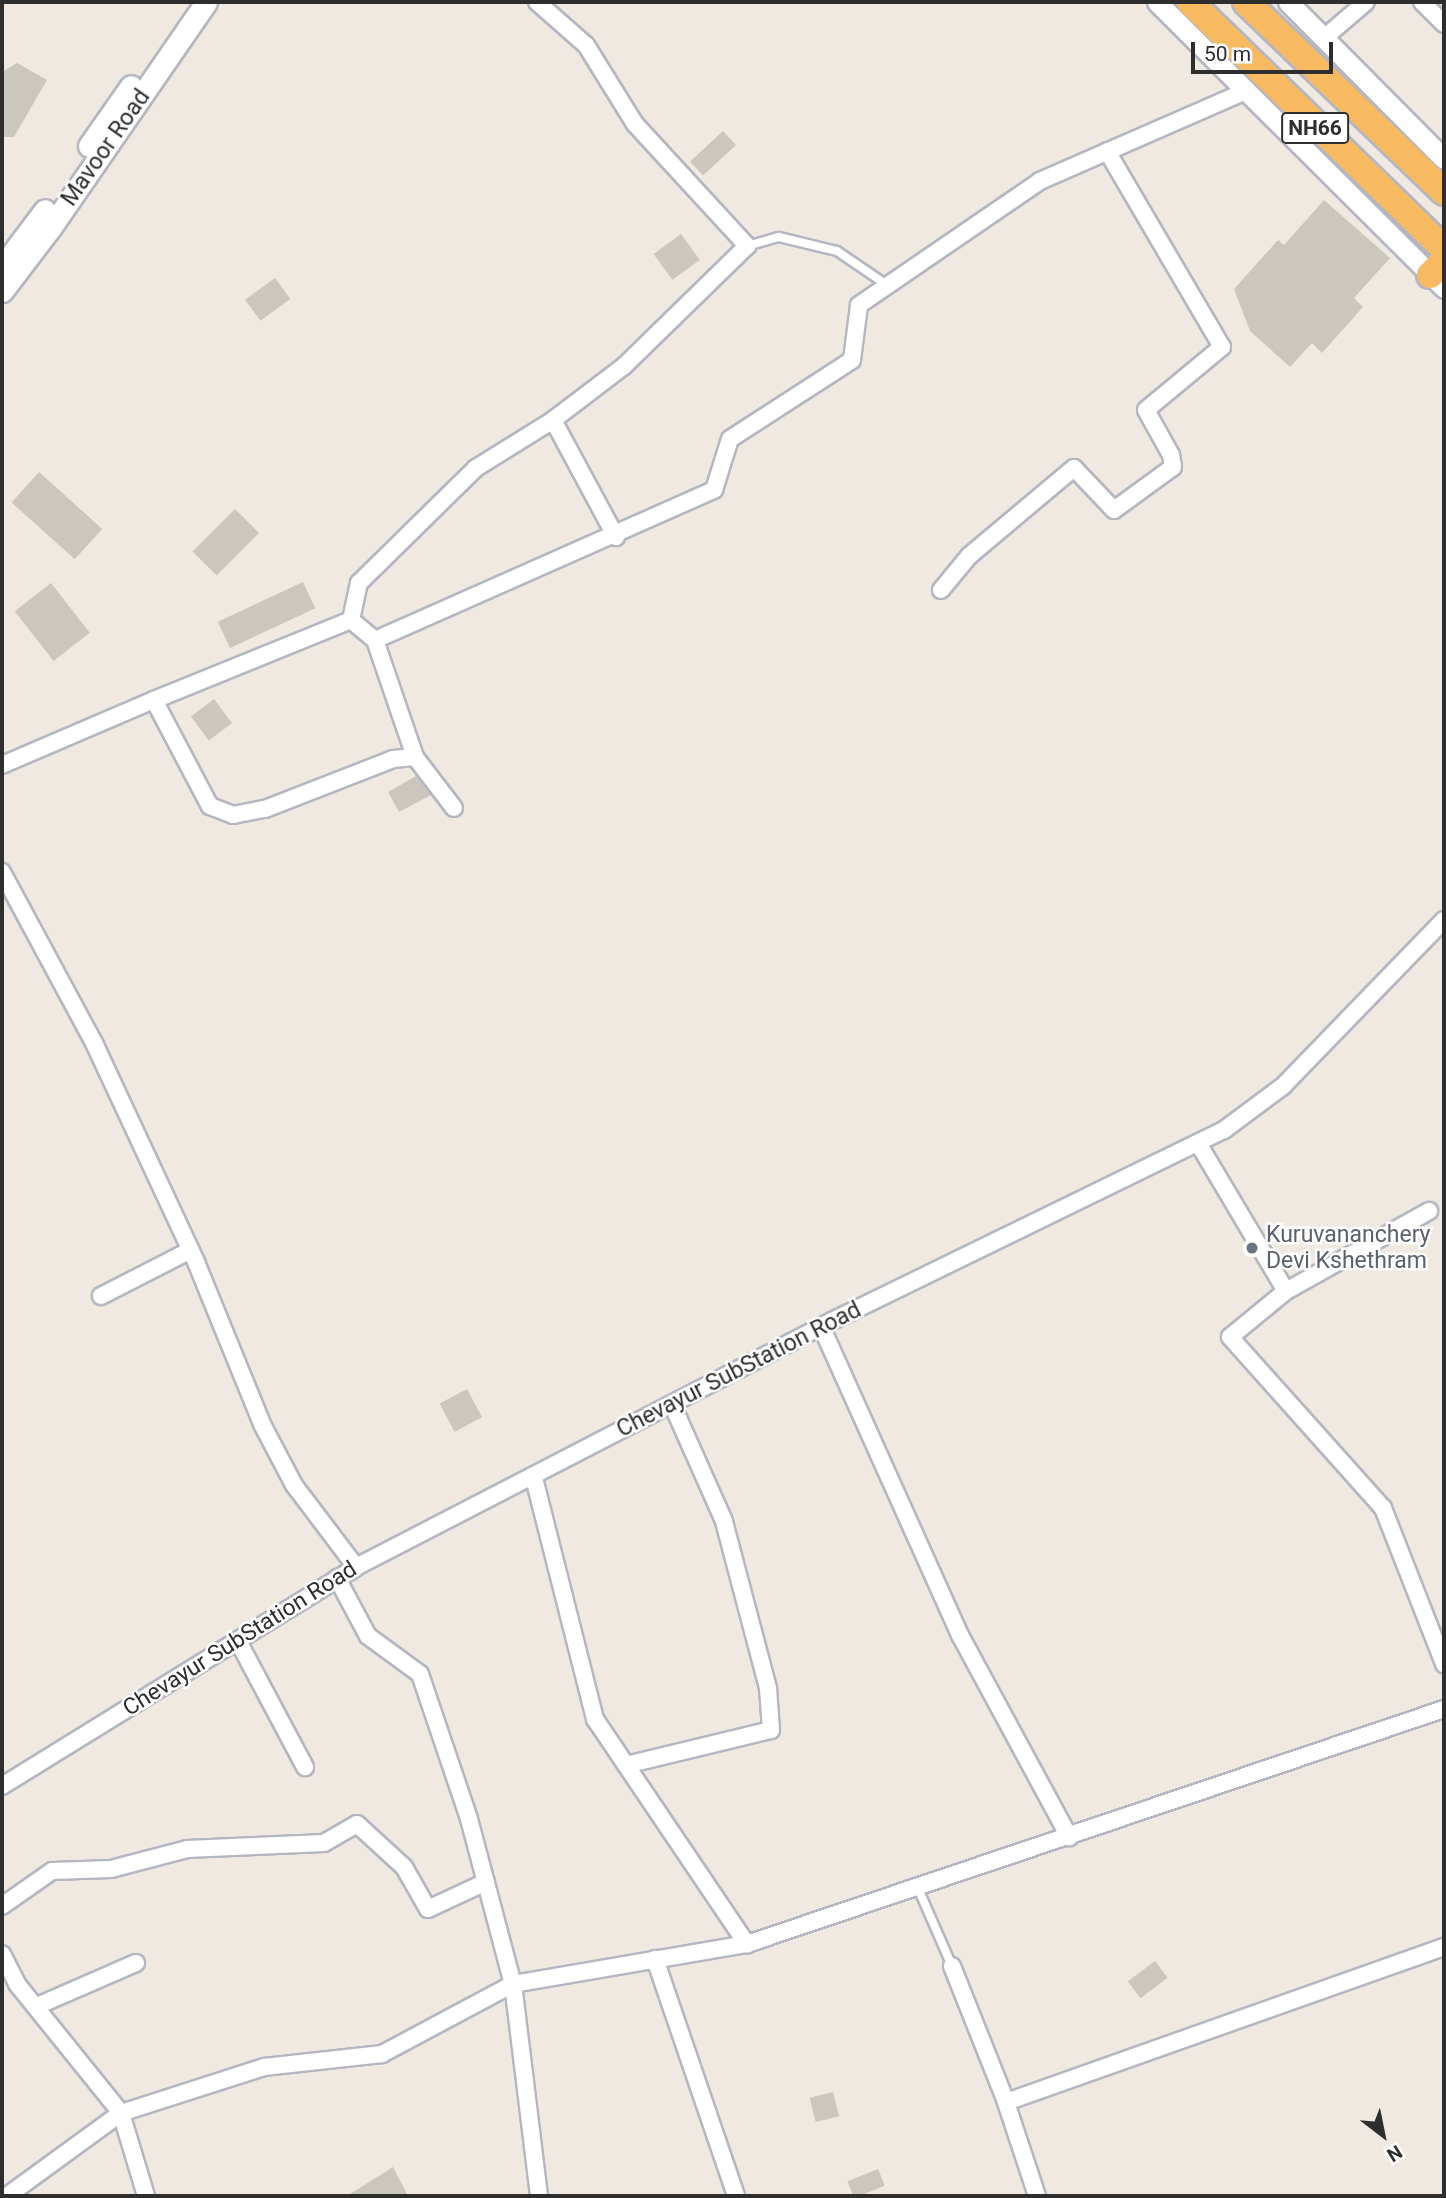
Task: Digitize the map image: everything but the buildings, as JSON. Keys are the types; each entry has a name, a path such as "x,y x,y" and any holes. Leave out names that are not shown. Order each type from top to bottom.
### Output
{"highway":[{"name":"NH66","path":"1190,2 1444,249"},
{"name":"NH66","path":"1246,2 1444,192"}],"main road":[{"name":"Mavoor Road","path":"2,267 188,2"},
{"name":"Mavoor Road","path":"2,291 51,227 206,2"}],"street":[{"path":"351,621 359,583 476,468 553,420 624,366 747,246 635,124 586,46 537,2"},
{"path":"1157,2 1244,92 1440,274"},
{"path":"1288,2 1444,159"},
{"path":"1324,38 1366,2"},
{"path":"1422,2 1444,24"},
{"path":"375,640 616,537 714,490 730,439 852,360 859,304 1040,181 1244,92"},
{"path":"941,590 969,556 1074,468 1114,510 1173,467 1171,455 1146,410 1222,347 1107,151"},
{"path":"553,420 616,537"},
{"path":"351,621 375,640 415,757 454,808"},
{"path":"2,765 154,700 351,621"},
{"path":"154,700 210,806 233,815 265,809 393,759 415,757"},
{"path":"2,872 95,1045 187,1252 196,1262 263,1426 294,1485 356,1567"},
{"name":"Chevayur SubStation Road","path":"2,1786 356,1567 822,1328 1224,1130 1283,1086 1444,920"},
{"path":"1198,1143 1286,1291"},
{"path":"1429,1211 1286,1291 1230,1336 1383,1508 1441,1647 1444,1664"},
{"path":"101,1296 187,1252"},
{"path":"822,1328 960,1635 1069,1837"},
{"path":"626,1765 771,1730 768,1688 724,1521 672,1404"},
{"path":"534,1478 595,1719 747,1944"},
{"path":"337,1578 368,1636 420,1674 486,1882 513,1984 539,2196"},
{"path":"237,1641 305,1767"},
{"path":"7,2196 121,2113 264,2067 382,2054 513,1984 747,1944 1444,1709"},
{"path":"2,1906 52,1871 111,1869 187,1849 324,1843 358,1824 404,1867 428,1909 486,1882"},
{"path":"1006,2102 1444,1947"},
{"path":"655,1959 736,2196"},
{"path":"4,1962 121,2113 146,2196"},
{"path":"37,2006 136,1963"},
{"path":"952,1966 1006,2102 1037,2196"}],"lane":[{"path":"747,246 779,237 837,251 887,285"},
{"path":"917,1886 952,1966"}],"place":[{"name":"Kuruvananchery Devi Kshethram","path":"1252,1248"}]}
